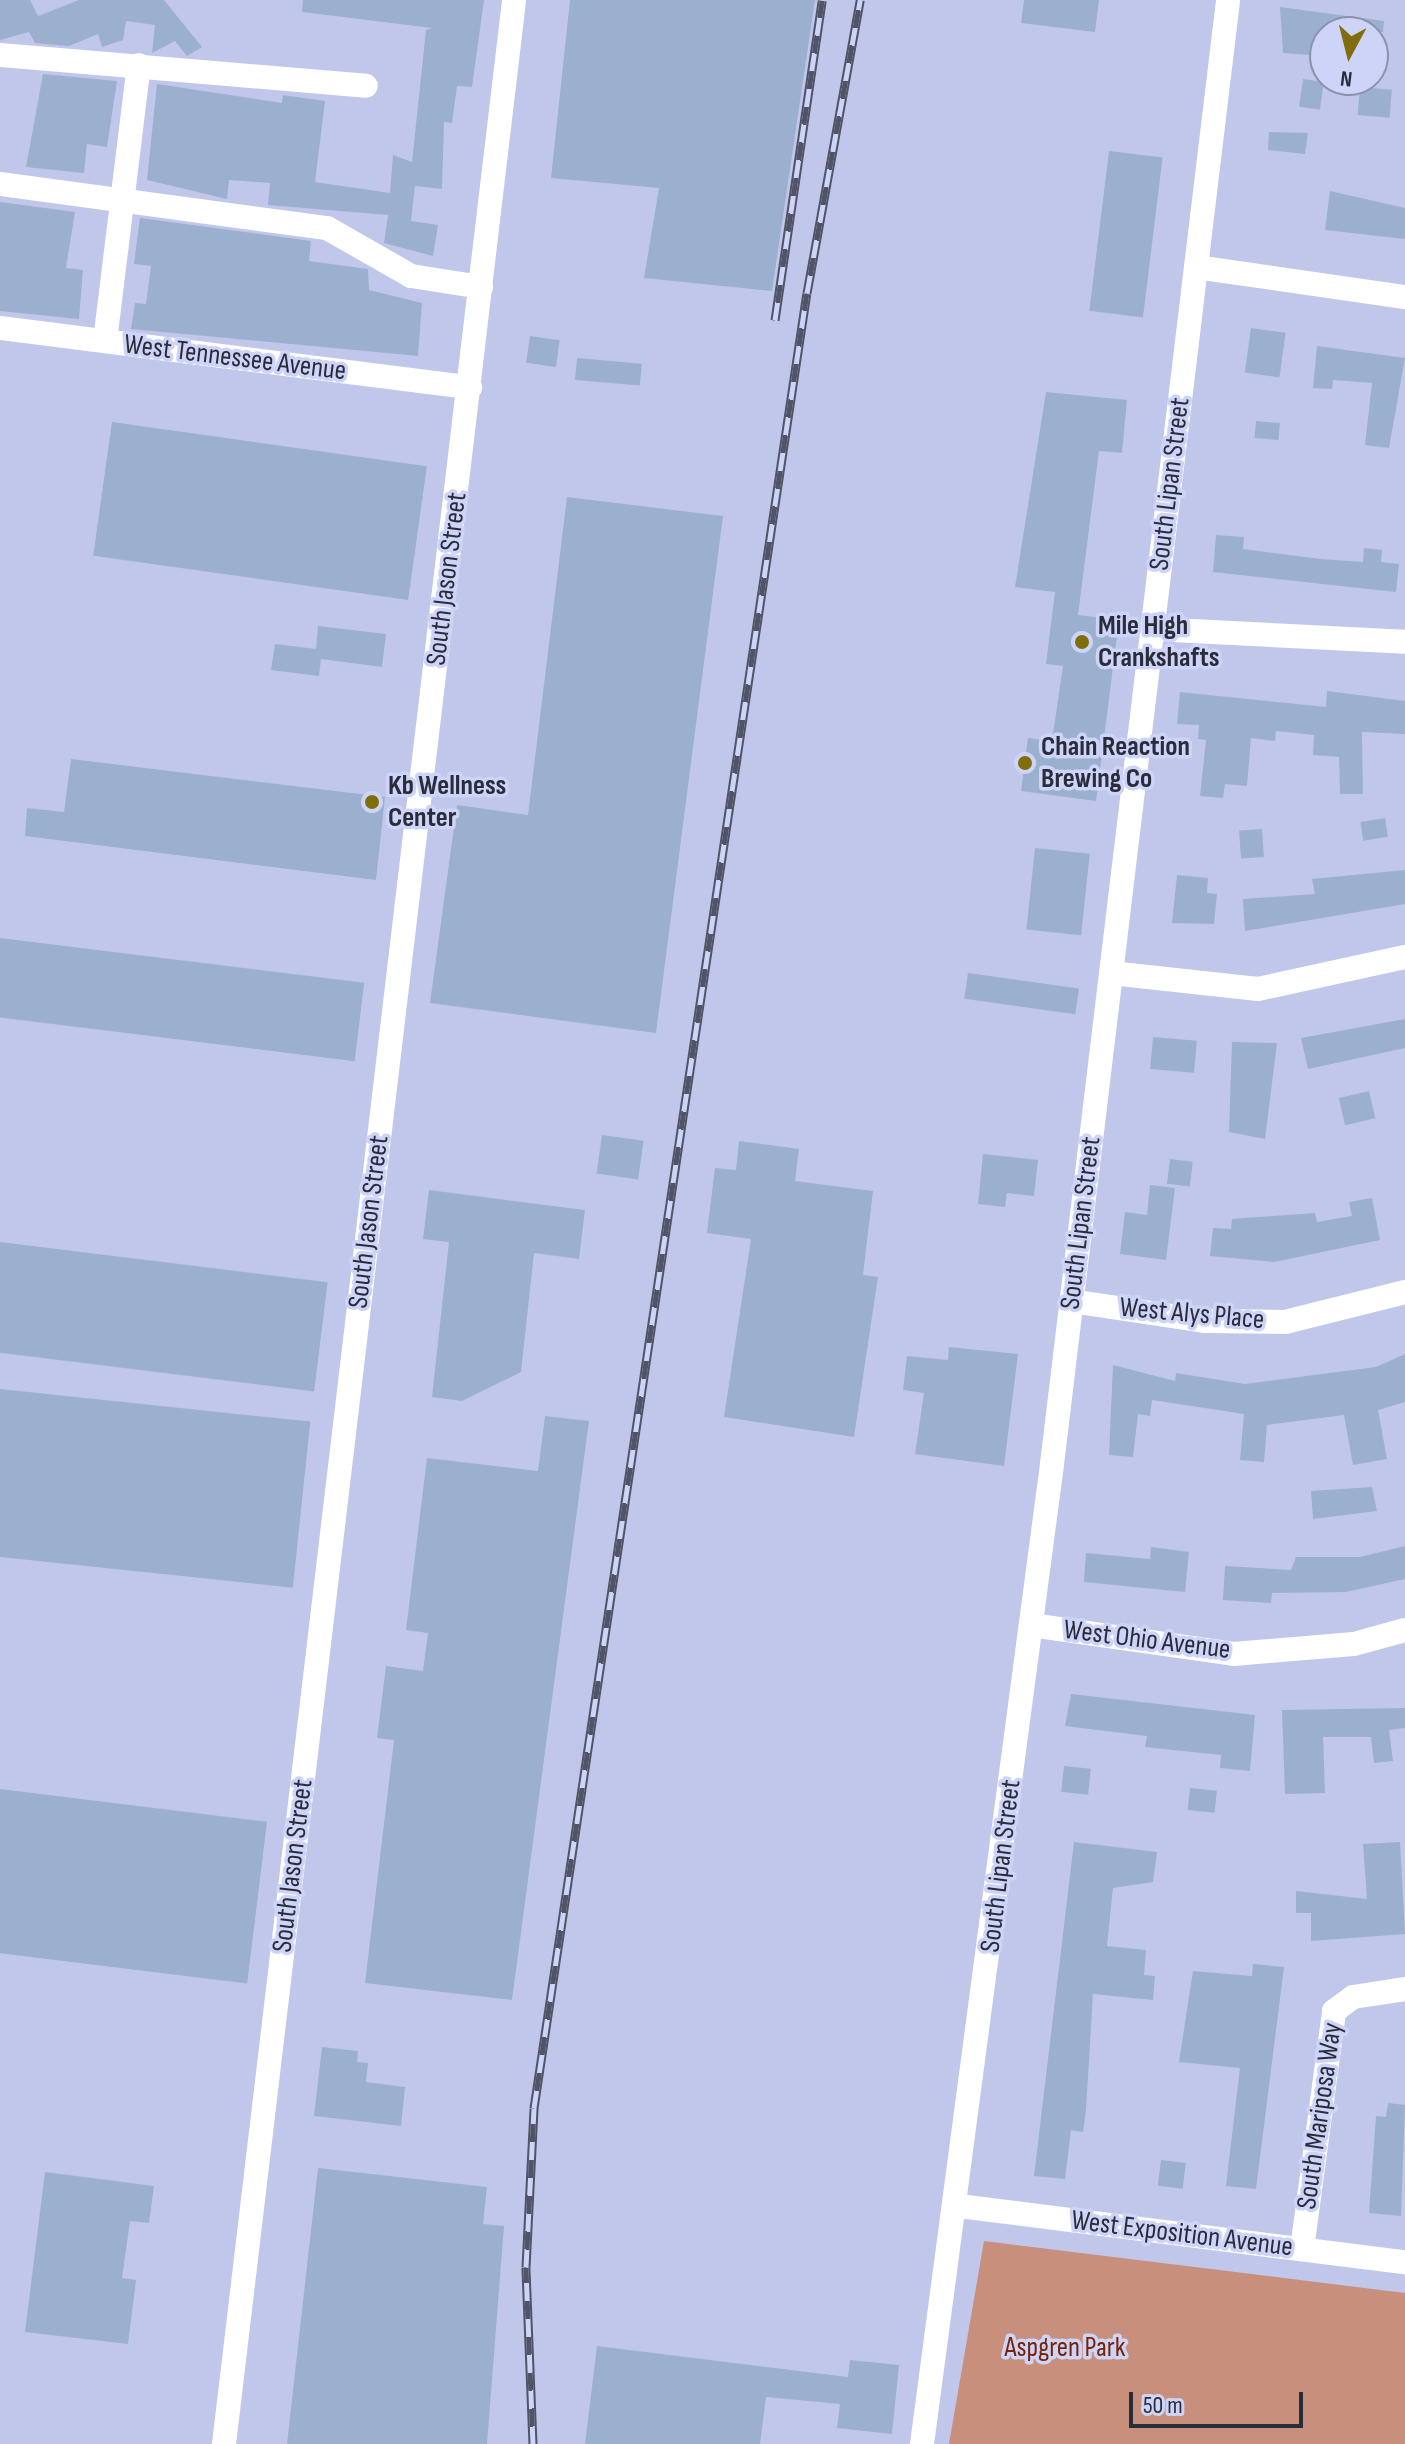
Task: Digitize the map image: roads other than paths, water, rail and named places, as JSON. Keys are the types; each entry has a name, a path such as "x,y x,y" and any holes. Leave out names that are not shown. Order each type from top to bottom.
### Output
{"street":[{"name":"South Jason Street","path":"224,2444 514,0"},
{"name":"South Lipan Street","path":"922,2444 959,2206 1228,0"},
{"path":"0,55 366,86"},
{"path":"105,341 139,65"},
{"path":"0,184 123,198 327,228 411,276 481,287"},
{"path":"1196,267 1405,297"},
{"name":"West Tennessee Avenue","path":"0,328 470,387"},
{"path":"1152,629 1405,642"},
{"path":"1111,973 1258,989 1405,957"},
{"name":"West Alys Place","path":"1071,1301 1205,1321 1285,1322 1405,1292"},
{"name":"West Ohio Avenue","path":"1031,1625 1234,1654 1354,1644 1405,1630"},
{"name":"South Mariposa Way","path":"1302,2249 1334,2011 1353,1997 1405,1989"},
{"name":"West Exposition Avenue","path":"959,2206 1405,2262"}],"railway":[{"path":"775,320 822,0"},
{"path":"533,2444 526,2267 534,2108 807,293 860,0"}],"place":[{"name":"Mile High Crankshafts","path":"1082,642"},
{"name":"Chain Reaction Brewing Co","path":"1025,763"},
{"name":"Kb Wellness Center","path":"372,802"}],"park label":[{"name":"Aspgren Park","path":"1065,2348"}]}
